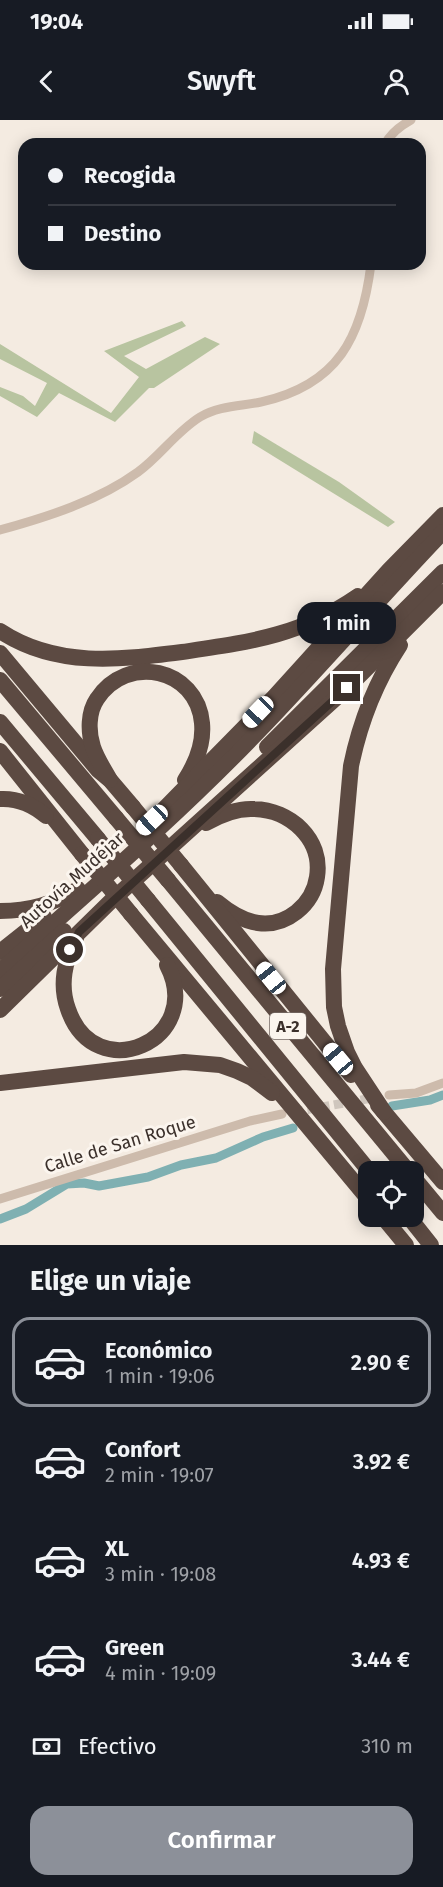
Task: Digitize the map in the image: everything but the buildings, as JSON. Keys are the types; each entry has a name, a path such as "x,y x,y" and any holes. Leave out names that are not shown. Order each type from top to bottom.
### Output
{"highway":[{"path":"0,952 78,889 166,807 274,697 389,570 443,515"},
{"name":"Autovía Mudéjar","path":"0,970 171,819 246,744 443,532"},
{"path":"0,631 34,649 61,656 101,660 125,659 250,642 308,625 360,595 389,570"},
{"name":"Autovía Mudéjar","path":"0,989 283,733 443,572"},
{"path":"0,1010 79,932 322,713 443,592"},
{"path":"384,1112 355,1068 342,1039 334,1007 333,969 347,791 356,742 369,701 378,682 414,622"},
{"path":"0,653 98,770 110,780 133,807 365,1092 443,1182"},
{"path":"110,780 93,747 90,719 94,703 105,687 124,675 144,671 163,674 180,684 193,698 200,713 202,729 200,749 196,760 181,787 166,807"},
{"name":"A-2","path":"0,680 400,1161"},
{"name":"A-2","path":"0,722 361,1161"},
{"path":"0,751 131,914 358,1187"},
{"path":"0,798 13,798 35,807 71,839"},
{"path":"185,870 229,911 247,920 264,924 281,921 295,913 307,902 317,879 316,856 311,840 293,821 275,812 239,810 192,829"},
{"path":"0,911 24,910 44,905 78,889"},
{"path":"79,932 70,950 65,968 64,998 72,1021 78,1030 93,1043 111,1050 129,1050 147,1044 157,1037 172,1014 176,995 175,983 154,940"},
{"path":"0,1083 170,1062 204,1062 237,1071 252,1078 279,1098 310,1130"},
{"path":"424,1190 443,1213"},
{"path":"391,1227 406,1245"},
{"path":"417,1227 431,1245"}],"street":[{"path":"388,138 400,126 411,120"},
{"path":"0,530 63,511 136,474 184,428 201,416 224,408 283,396 303,389 333,365 353,335 365,305 370,270"},
{"path":"389,1095 416,1093 443,1083"},
{"name":"Calle de San Roque","path":"0,1199 250,1121 282,1114"}],"green space":[{"path":"182,321 186,326 124,356 146,369 205,337 220,344 154,388 149,388 115,422 59,393 37,417 0,396 0,387 23,396 35,406 47,383 0,359 0,344 111,413 139,377 104,351"},
{"path":"254,431 339,482 395,522 388,527 252,443"}],"waterway":[{"path":"392,1106 430,1100 443,1095"},
{"path":"0,1219 26,1209 67,1184 84,1183 99,1186 148,1177 181,1165 216,1158 263,1137 293,1128"}],"tunnel":[{"path":"294,1112 378,1097"}],"route":[{"path":"70,950 79,932 110,902 347,688"}]}
